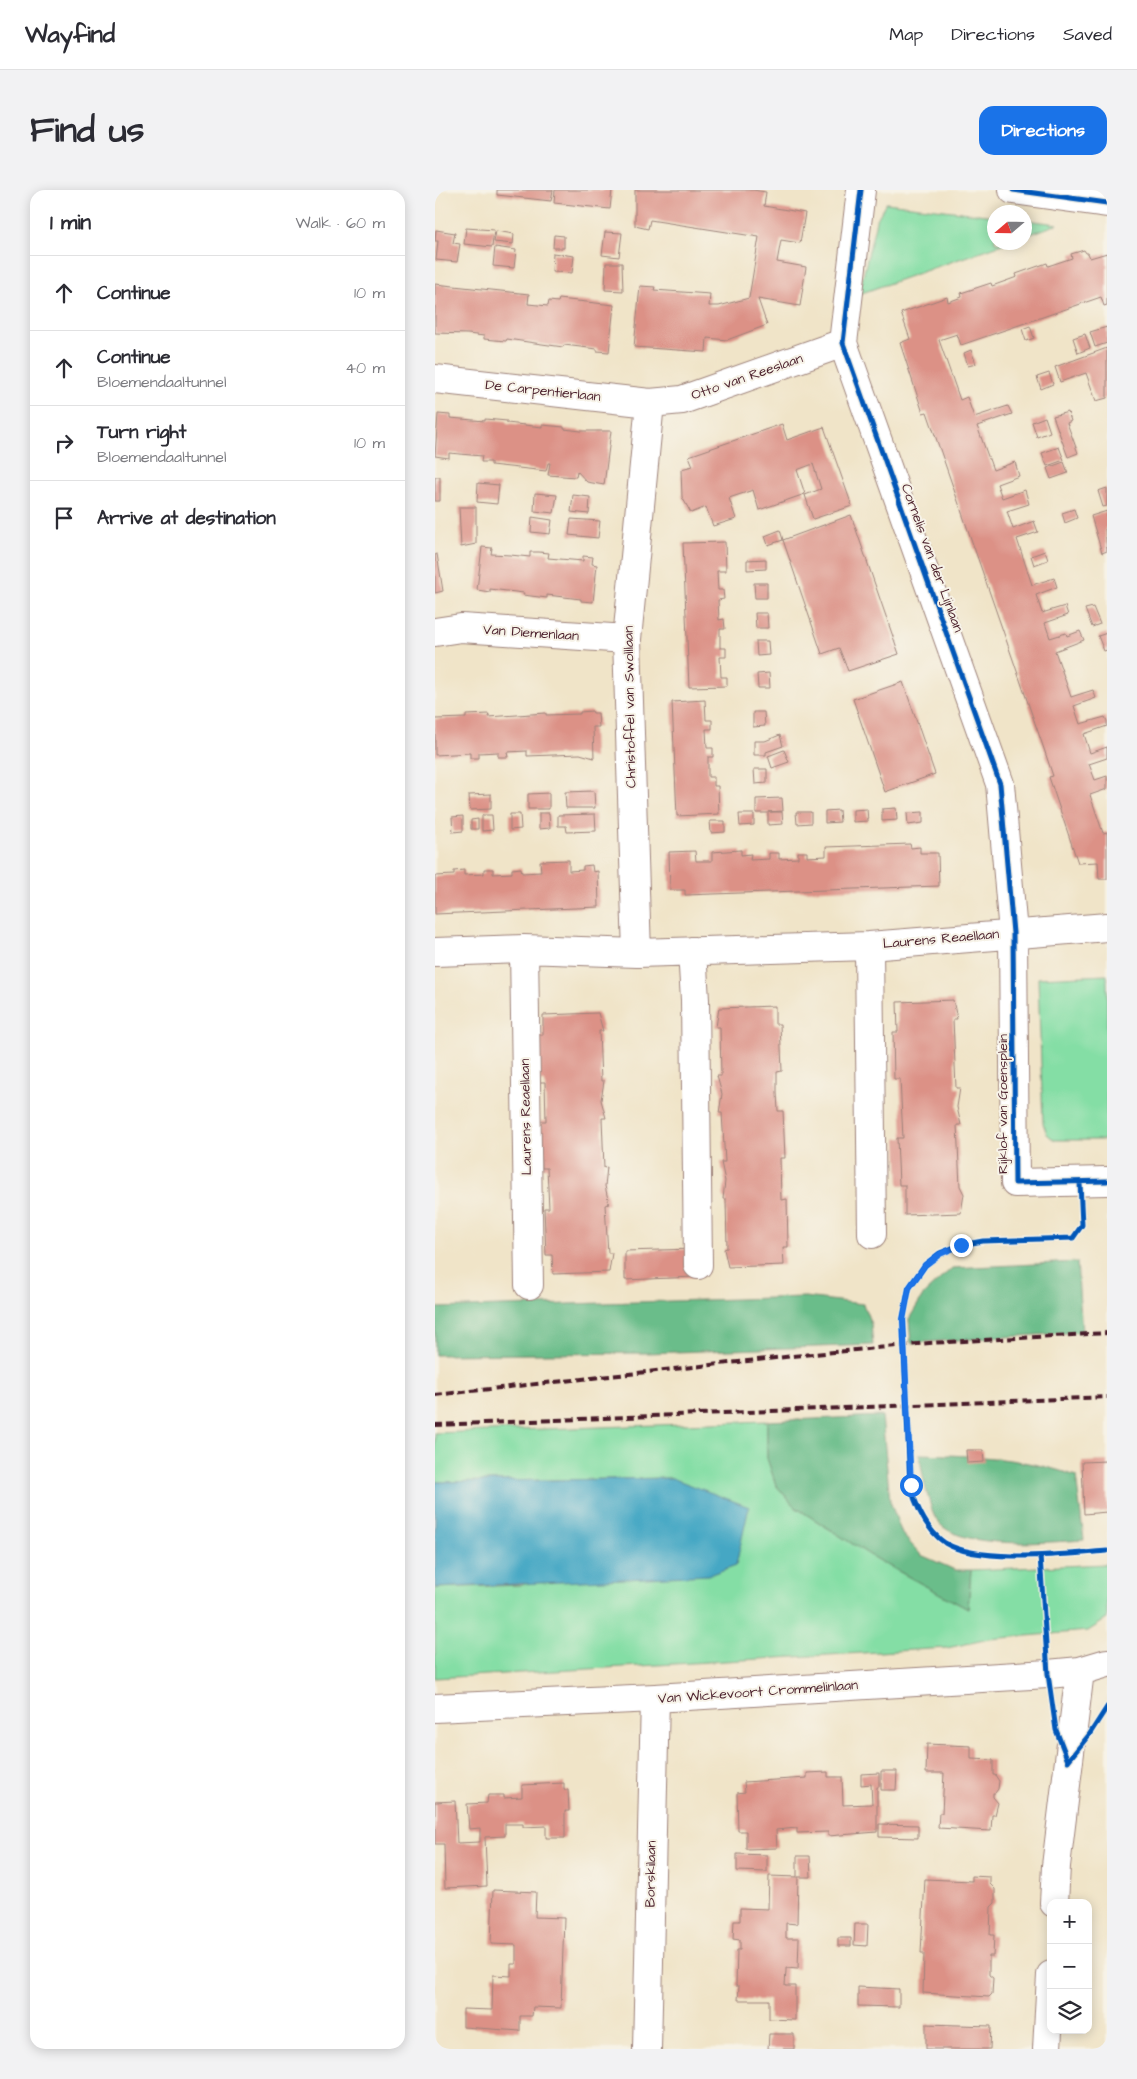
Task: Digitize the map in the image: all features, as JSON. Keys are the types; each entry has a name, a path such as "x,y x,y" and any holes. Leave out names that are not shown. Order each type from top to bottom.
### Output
{"street":[{"name":"Cornelis van der Lijnlaan","path":"861,190 843,343 1000,784 1013,933"},
{"path":"1013,190 1107,203"},
{"name":"Otto van Reeslaan","path":"650,403 682,400 843,343"},
{"name":"De Carpentierlaan","path":"435,379 650,403"},
{"name":"Christoffel van Swolllaan","path":"637,953 627,639 650,403"},
{"name":"Van Diemenlaan","path":"435,632 461,628 627,639"},
{"path":"1013,933 1107,927"},
{"name":"Laurens Reaellaan","path":"435,952 523,949 637,953 869,946 1013,933"},
{"name":"Rijklof van Goensplein","path":"1013,933 1015,1183 1107,1181"},
{"name":"Laurens Reaellaan","path":"869,946 872,1234"},
{"name":"Laurens Reaellaan","path":"523,949 529,1285"},
{"path":"692,951 695,1000 698,1265"},
{"name":"Van Wickevoort Crommelinlaan","path":"435,1708 655,1698 1080,1671 1107,1663"},
{"path":"1054,1899 1056,1866 1080,1671"},
{"name":"Borskilaan","path":"647,2049 655,1698"},
{"path":"1047,2049 1050,1989"}],"green space":[{"path":"886,203 987,215 987,249 859,294 876,221"},
{"path":"1032,221 1058,224 1032,233"},
{"path":"1107,975 1107,1140 1054,1140 1047,1134 1043,1123 1038,978"},
{"path":"1077,1262 1082,1332 911,1343 909,1319 924,1294 952,1268"},
{"path":"805,1297 863,1304 871,1324 873,1345 647,1353 435,1355 435,1308"},
{"path":"882,1416 890,1501 902,1534 921,1555 955,1570 971,1570 968,1609 876,1559 795,1507 776,1485 767,1458 767,1421"},
{"path":"767,1421 767,1458 776,1485 795,1507 876,1559 968,1609 971,1570 1107,1564 1107,1619 1088,1631 989,1639 947,1648 435,1678 435,1588 523,1585 672,1478 435,1482 435,1433"},
{"path":"920,1454 1018,1461 1076,1476 1084,1540 1028,1543 984,1541 948,1531 937,1521 931,1508"}],"water":[{"path":"672,1478 749,1507 736,1565 709,1575 435,1588 435,1482"}],"building":[{"path":"497,190 553,190 551,201 497,195"},
{"path":"555,190 612,190 610,209 554,203"},
{"path":"635,190 753,190 766,192 764,206 805,213 800,243 781,240 777,262 806,267 800,306 758,299 767,325 727,340 707,338 706,352 634,347 640,286 655,287 654,290 710,294 709,306 719,306 749,298 759,237 650,220 648,229 635,226"},
{"path":"466,228 494,230 492,247 464,244"},
{"path":"436,230 455,233 453,243 460,244 457,262 436,260 438,241 435,241"},
{"path":"496,231 514,234 513,244 494,242"},
{"path":"605,232 622,233 619,257 602,255"},
{"path":"554,235 564,236 564,248 553,248"},
{"path":"495,247 516,250 514,268 493,266"},
{"path":"1084,250 1090,258 1107,253 1107,305 1104,306 1101,297 961,345 957,334 939,340 960,400 967,397 974,417 1008,406 1012,414 977,426 993,470 1015,462 1019,476 997,484 1002,498 1025,490 1029,504 1007,511 1013,529 1034,521 1038,532 1017,539 1032,585 1054,578 1057,587 1036,595 1042,613 1065,606 1068,615 1045,623 1050,638 1066,633 1067,636 1080,631 1084,640 1055,651 1071,697 1093,690 1096,698 1074,706 1080,724 1105,717 1107,721 1107,726 1084,734 1090,753 1107,747 1107,758 1089,764 1095,780 1107,776 1107,789 1090,795 1103,833 1107,832 1107,879 1099,879 1098,862 1078,863 1049,777 1053,776 1044,749 927,412 923,413 900,343 910,339 901,313 947,297 948,302 962,297 961,293 991,283 992,286 1017,277 1016,274 1047,263 1048,266 1072,258 1071,254"},
{"path":"553,253 574,256 572,273 552,272"},
{"path":"606,263 622,263 623,291 605,290"},
{"path":"435,284 529,294 528,304 548,306 549,301 558,302 559,299 614,305 609,352 507,339 506,341 484,339 484,336 468,334 435,333"},
{"path":"1030,326 1034,338 1026,341 1022,329"},
{"path":"1107,327 1107,343 1095,347 1090,332"},
{"path":"1085,334 1090,348 1078,353 1073,338"},
{"path":"1107,348 1107,398 1096,401 1086,373 1060,382 1055,367"},
{"path":"971,350 976,364 968,366 964,353"},
{"path":"1049,373 1053,384 1041,389 1037,377"},
{"path":"1068,412 1071,421 1067,423 1078,453 1068,457 1053,416"},
{"path":"438,414 450,415 450,418 507,421 507,423 542,427 542,425 564,427 564,429 581,431 611,431 604,485 587,482 577,471 576,477 548,475 550,463 548,463 546,471 491,465 491,462 481,462 482,456 449,453 449,458 435,456"},
{"path":"1045,417 1050,432 1037,437 1032,422"},
{"path":"782,424 787,440 824,427 852,506 813,519 805,495 821,489 813,464 797,470 805,494 759,510 753,490 729,498 736,519 713,526 706,507 691,513 682,497 681,469 693,466 689,456"},
{"path":"1059,447 1064,460 1047,466 1042,453"},
{"path":"1064,462 1068,473 1051,479 1047,468"},
{"path":"435,477 440,477 440,501 435,501"},
{"path":"478,483 499,485 497,504 477,502"},
{"path":"1107,488 1107,506 1103,507 1098,491"},
{"path":"535,493 557,495 554,513 534,511"},
{"path":"573,495 590,497 589,514 571,512"},
{"path":"459,507 476,507 476,544 461,547"},
{"path":"1074,509 1077,518 1065,523 1062,513"},
{"path":"1107,511 1107,528 1105,529 1107,551 1102,553 1091,516"},
{"path":"851,515 899,654 848,671 839,648 822,654 783,540"},
{"path":"532,517 552,520 550,534 531,532"},
{"path":"571,519 600,521 598,538 569,535"},
{"path":"780,530 783,540 768,545 765,536"},
{"path":"725,542 726,571 717,571 718,590 723,590 724,599 718,600 719,620 724,619 725,629 720,629 720,648 726,648 726,657 720,657 721,677 727,677 727,686 689,687 683,543"},
{"path":"482,547 492,548 491,554 530,557 530,552 539,552 549,553 548,558 583,561 583,556 593,557 592,564 597,565 593,602 547,595 547,598 523,595 524,593 490,589 490,592 477,590"},
{"path":"1045,551 1048,560 1034,565 1031,556"},
{"path":"437,554 443,591 435,593 435,555"},
{"path":"766,559 766,569 747,570 747,560"},
{"path":"754,583 767,583 767,598 755,598"},
{"path":"1093,607 1100,624 1092,627 1085,609"},
{"path":"755,613 767,613 768,628 756,628"},
{"path":"1107,633 1107,650 1104,651 1098,636"},
{"path":"756,641 768,641 769,655 757,656"},
{"path":"769,673 770,688 758,688 757,674"},
{"path":"903,682 935,774 885,792 853,699"},
{"path":"705,700 706,720 712,720 712,729 706,729 707,748 713,748 713,757 708,757 708,777 714,777 714,786 718,786 719,814 677,816 672,702"},
{"path":"592,711 593,713 598,713 599,727 593,727 594,758 580,754 527,756 527,751 507,752 508,757 498,757 498,752 479,753 479,758 470,758 470,753 435,755 435,719 466,718 466,715 489,714 488,717 546,713 546,715 580,714 580,712"},
{"path":"753,712 764,712 765,726 753,727"},
{"path":"780,735 783,746 766,752 766,755 754,755 754,741 765,741"},
{"path":"784,750 789,762 772,768 768,756"},
{"path":"754,769 767,769 767,783 755,784"},
{"path":"594,791 595,808 566,808 565,792"},
{"path":"549,793 549,809 528,809 528,794"},
{"path":"491,794 491,809 470,810 469,795"},
{"path":"782,798 783,811 768,812 782,812 783,824 768,825 768,813 756,813 756,799"},
{"path":"896,808 897,820 882,821 882,809"},
{"path":"867,809 868,821 853,822 853,810"},
{"path":"839,810 840,822 825,823 825,811"},
{"path":"796,812 811,812 811,823 797,824"},
{"path":"923,812 923,823 908,825 907,813"},
{"path":"539,813 549,813 550,828 539,829"},
{"path":"510,814 520,814 521,829 510,830"},
{"path":"595,814 596,831 567,832 566,826 558,826 558,815"},
{"path":"739,814 754,814 754,825 740,826"},
{"path":"482,815 492,815 493,830 482,831"},
{"path":"463,816 463,831 453,832 452,817"},
{"path":"478,819 478,829 471,829 471,820"},
{"path":"710,821 725,821 725,832 711,833"},
{"path":"910,844 911,848 920,847 920,853 938,853 939,886 685,895 685,890 670,890 669,852 695,851 696,861 712,861 712,852 741,850 741,855 751,854 750,860 769,859 769,853 779,853 779,859 798,858 798,852 807,852 807,857 826,856 826,847"},
{"path":"569,860 569,871 583,870 583,866 592,865 593,872 598,871 599,907 435,914 435,876 454,875 454,871 464,870 464,875 484,874 484,869 493,869 493,874 512,873 512,869 521,868 522,873 541,872 540,861"},
{"path":"953,1000 957,1019 953,1019 956,1088 960,1088 957,1107 961,1125 957,1125 960,1186 964,1194 961,1213 905,1215 905,1185 899,1185 897,1138 903,1138 900,1079 894,1079 893,1032 898,1032 897,1002"},
{"path":"775,1006 775,1024 780,1024 782,1071 777,1072 778,1111 783,1111 785,1158 780,1158 781,1200 787,1199 788,1247 783,1247 784,1265 728,1267 724,1249 727,1248 726,1199 723,1199 725,1181 721,1162 725,1162 722,1113 719,1113 722,1094 717,1076 721,1076 720,1027 716,1027 719,1008"},
{"path":"598,1013 603,1031 599,1031 601,1081 604,1081 601,1100 606,1118 602,1118 604,1168 607,1167 605,1186 609,1204 605,1205 608,1253 612,1253 609,1272 553,1274 552,1255 546,1255 544,1208 549,1208 547,1168 542,1168 540,1121 546,1121 545,1082 540,1082 538,1035 543,1035 543,1015"},
{"path":"694,1249 695,1277 625,1280 625,1251"},
{"path":"966,1450 983,1450 984,1462 967,1463"},
{"path":"1107,1461 1107,1512 1084,1514 1082,1462"},
{"path":"927,1744 971,1746 971,1759 993,1760 993,1775 999,1781 998,1789 993,1793 993,1797 998,1803 995,1815 992,1815 991,1831 938,1828 939,1813 942,1813 944,1773 926,1773"},
{"path":"881,1771 897,1771 896,1790 881,1790"},
{"path":"828,1772 828,1777 842,1777 843,1805 872,1804 871,1784 861,1785 861,1774 879,1773 879,1787 877,1787 877,1832 828,1836 828,1832 797,1833 797,1828 776,1830 777,1848 746,1849 746,1831 738,1831 737,1793 745,1792 744,1782 807,1778 807,1773"},
{"path":"564,1783 564,1790 568,1790 569,1811 565,1811 565,1838 546,1838 546,1826 523,1827 523,1824 505,1824 505,1836 485,1837 487,1886 445,1888 444,1844 435,1844 435,1802 455,1801 457,1843 480,1842 480,1828 469,1829 467,1804 487,1803 488,1795 504,1795 504,1798 522,1797 522,1785"},
{"path":"879,1824 918,1825 918,1838 879,1837"},
{"path":"737,1854 767,1855 767,1872 737,1871"},
{"path":"797,1856 810,1856 811,1877 798,1877 797,1924 786,1923 786,1938 799,1938 798,1969 786,1968 785,1986 795,1986 795,2020 769,2019 769,2000 738,2000 739,1986 736,1986 737,1950 740,1950 740,1940 733,1939 734,1921 740,1921 740,1908 768,1909 769,1876 797,1877"},
{"path":"972,1876 990,1877 990,1884 995,1889 995,1903 991,1907 990,1935 994,1935 993,1956 989,1956 989,1975 993,1978 992,1994 989,1997 923,1993 924,1953 921,1953 925,1879 972,1881"},
{"path":"493,1890 536,1892 535,1917 564,1918 561,2008 533,2007 532,2016 520,2016 520,2031 463,2027 463,2009 492,2010 493,1975 511,1976 511,1964 516,1964 516,1945 491,1944"},
{"path":"855,1924 868,1924 867,1946 854,1945"},
{"path":"838,1938 851,1938 851,1946 838,1946"},
{"path":"858,1987 899,1989 899,2007 858,2006"},
{"path":"926,2024 991,2026 990,2049 926,2049"},
{"path":"769,2034 794,2034 794,2049 768,2049"}],"railway":[{"path":"435,1395 929,1343 1107,1333"},
{"path":"435,1425 1107,1397"}],"cycle path":[{"path":"861,190 843,343 1000,784 1013,933 1015,1183 1107,1181"},
{"path":"1013,190 1107,203"},
{"path":"1080,1183 1082,1225 1073,1238 983,1241 961,1245 940,1253 925,1265 909,1288 903,1319 910,1485 915,1501 932,1531 945,1543 960,1549 979,1554 1000,1556 1107,1551"},
{"path":"1040,1556 1048,1674 1056,1730 1068,1761 1089,1735 1107,1707"}],"route":[{"path":"911,1485 903,1320 909,1288 925,1265 940,1254 961,1245"}]}
